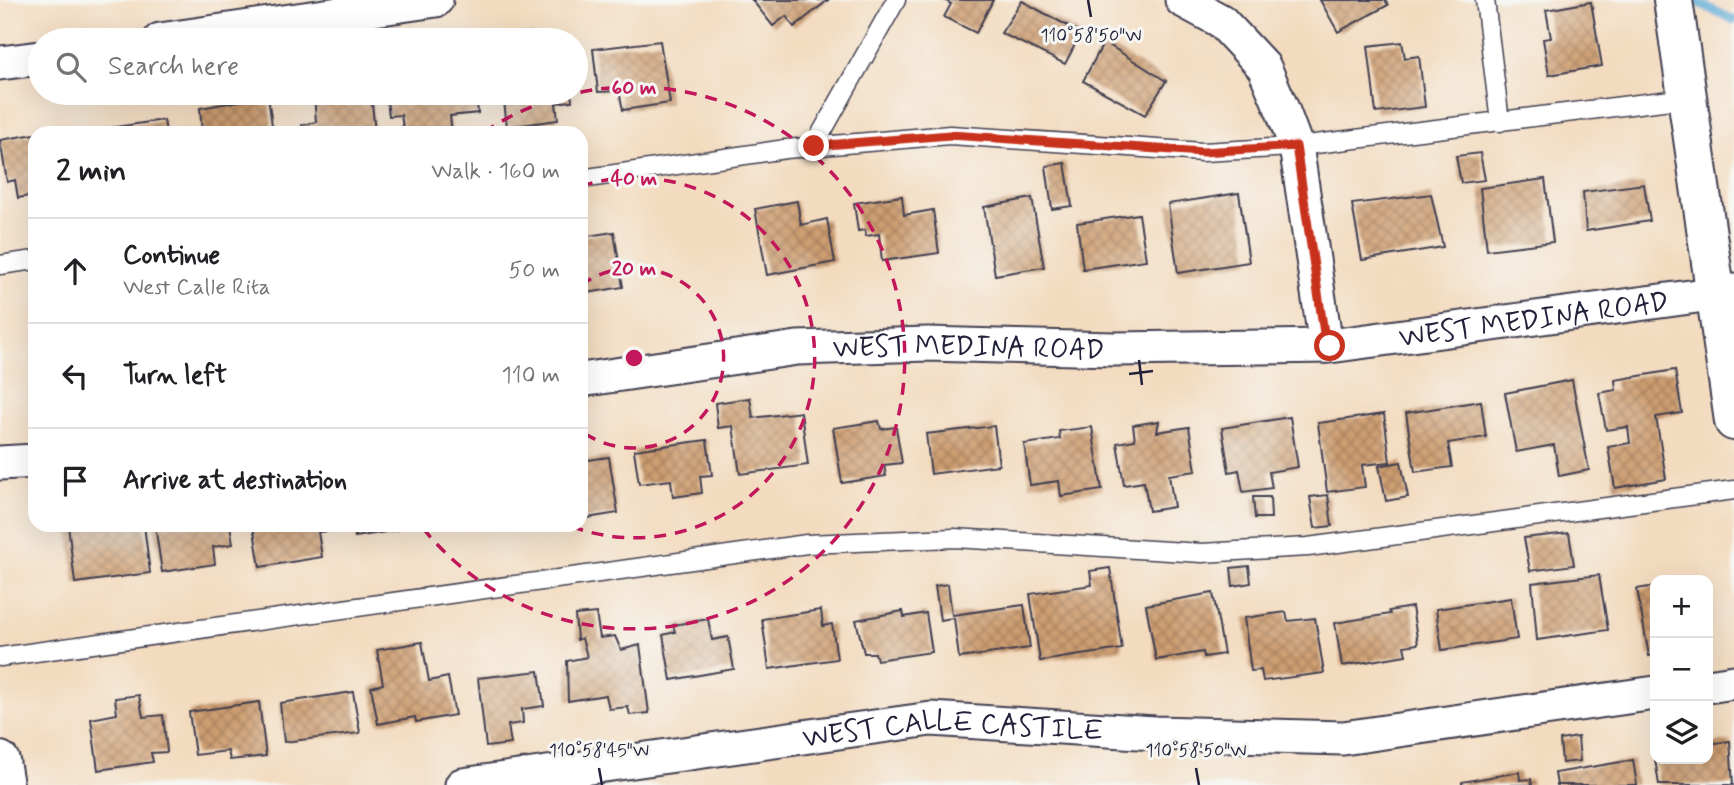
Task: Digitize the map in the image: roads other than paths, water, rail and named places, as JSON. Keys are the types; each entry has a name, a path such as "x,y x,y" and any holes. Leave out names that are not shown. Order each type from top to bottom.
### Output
{"street":[{"path":"243,28 436,0"},
{"path":"1182,0 1221,21 1264,68 1296,146 1326,346"},
{"path":"1673,0 1687,99 1725,292 1734,421"},
{"path":"0,64 28,60"},
{"name":"WEST MEDINA ROAD","path":"588,379 797,348 928,344 1114,349 1326,346 1725,292"},
{"path":"0,463 28,461"},
{"path":"1713,685 1734,682"},
{"name":"WEST CALLE CASTILE","path":"462,785 931,719 1155,733 1343,738 1650,694"},
{"path":"0,761 4,785"}],"lane":[{"path":"814,146 896,0"},
{"path":"1485,0 1500,122"},
{"path":"588,178 814,146 950,135 1203,152 1296,146 1687,99"},
{"path":"0,265 28,261"},
{"path":"0,657 807,544 954,538 1202,553 1308,547 1734,490"}],"waterway":[{"path":"1692,0 1734,20"}]}
